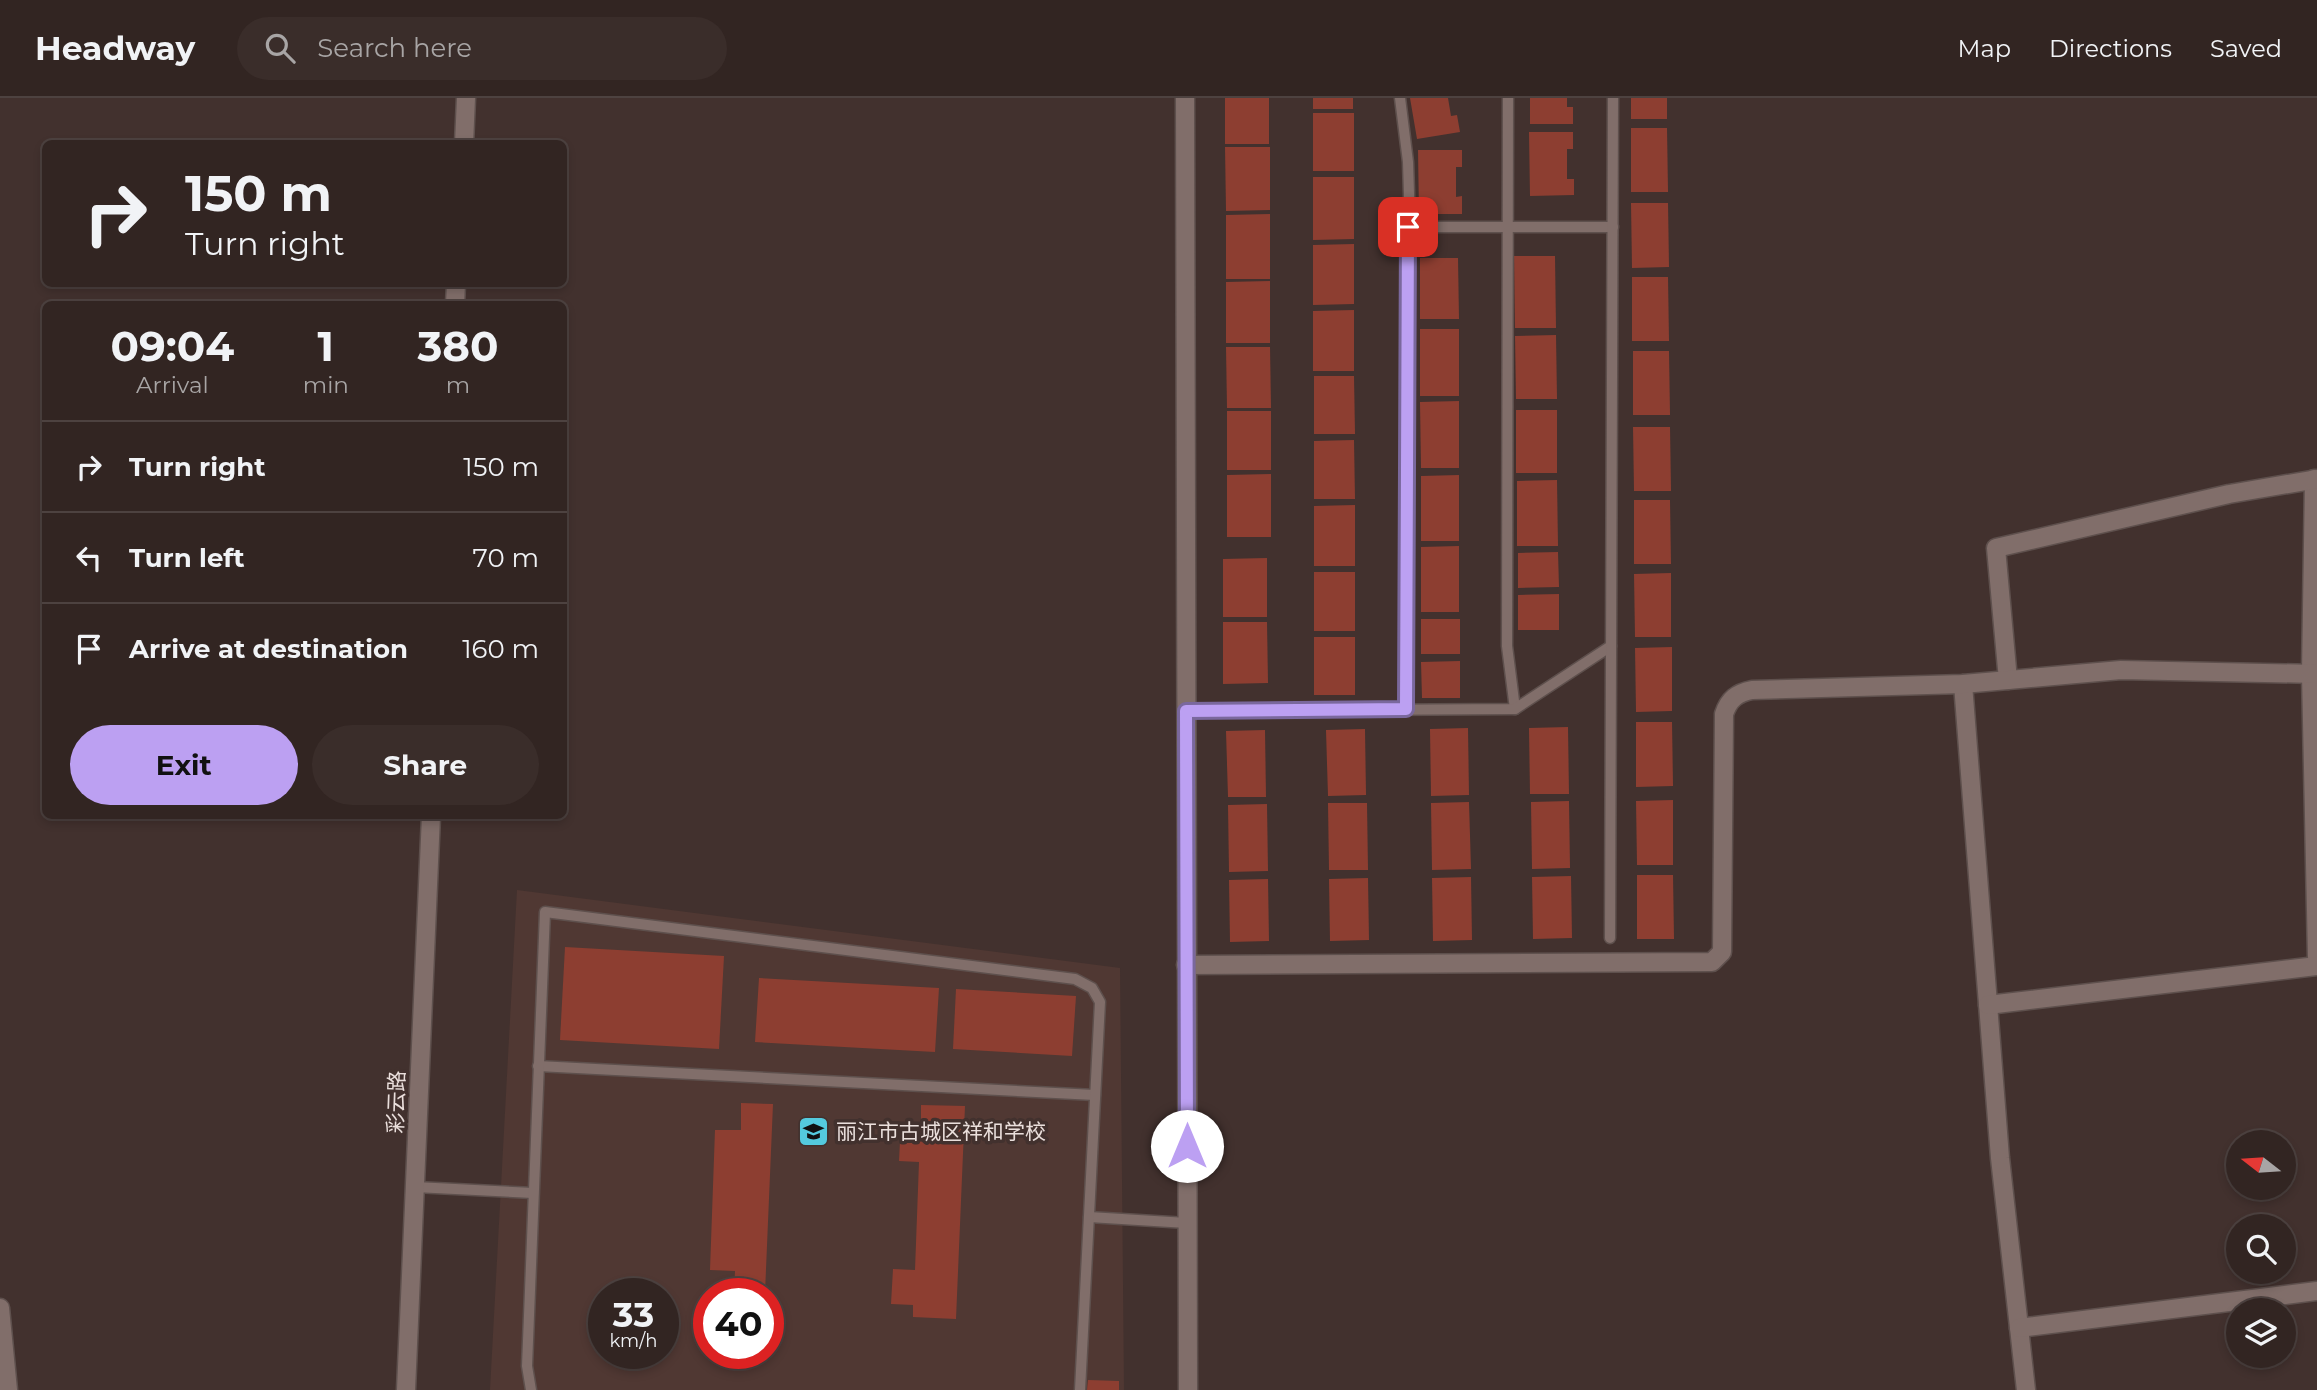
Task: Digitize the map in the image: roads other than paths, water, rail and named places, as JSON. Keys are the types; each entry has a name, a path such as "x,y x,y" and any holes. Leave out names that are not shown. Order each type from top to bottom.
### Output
{"street":[{"path":"464,140 466,98"},
{"path":"1185,98 1188,1390"},
{"path":"2008,680 1996,548 2229,494 2316,479 2314,674 2317,957"},
{"path":"1186,965 1712,962 1722,952 1723,721 1730,701 1736,695 1752,690 1963,684 2121,670 2314,674"},
{"path":"1963,684 2000,1158 2026,1390"},
{"name":"彩云路","path":"406,1390 431,819"},
{"path":"1988,1005 2317,966"},
{"path":"2019,1328 2317,1291"},
{"path":"0,1308 8,1390"}],"lane":[{"path":"1400,98 1408,162 1406,709"},
{"path":"1508,98 1507,646 1515,709"},
{"path":"1610,938 1613,98"},
{"path":"1408,227 1613,227"},
{"path":"1186,711 1515,709 1611,646"},
{"path":"531,1390 527,1366 545,912 1076,979 1092,988 1100,1002 1080,1390"},
{"path":"538,1066 1095,1095"},
{"path":"415,1187 533,1193"},
{"path":"1089,1217 1187,1223"}],"place":[{"name":"丽江市古城区祥和学校","path":"813,1131"}]}
